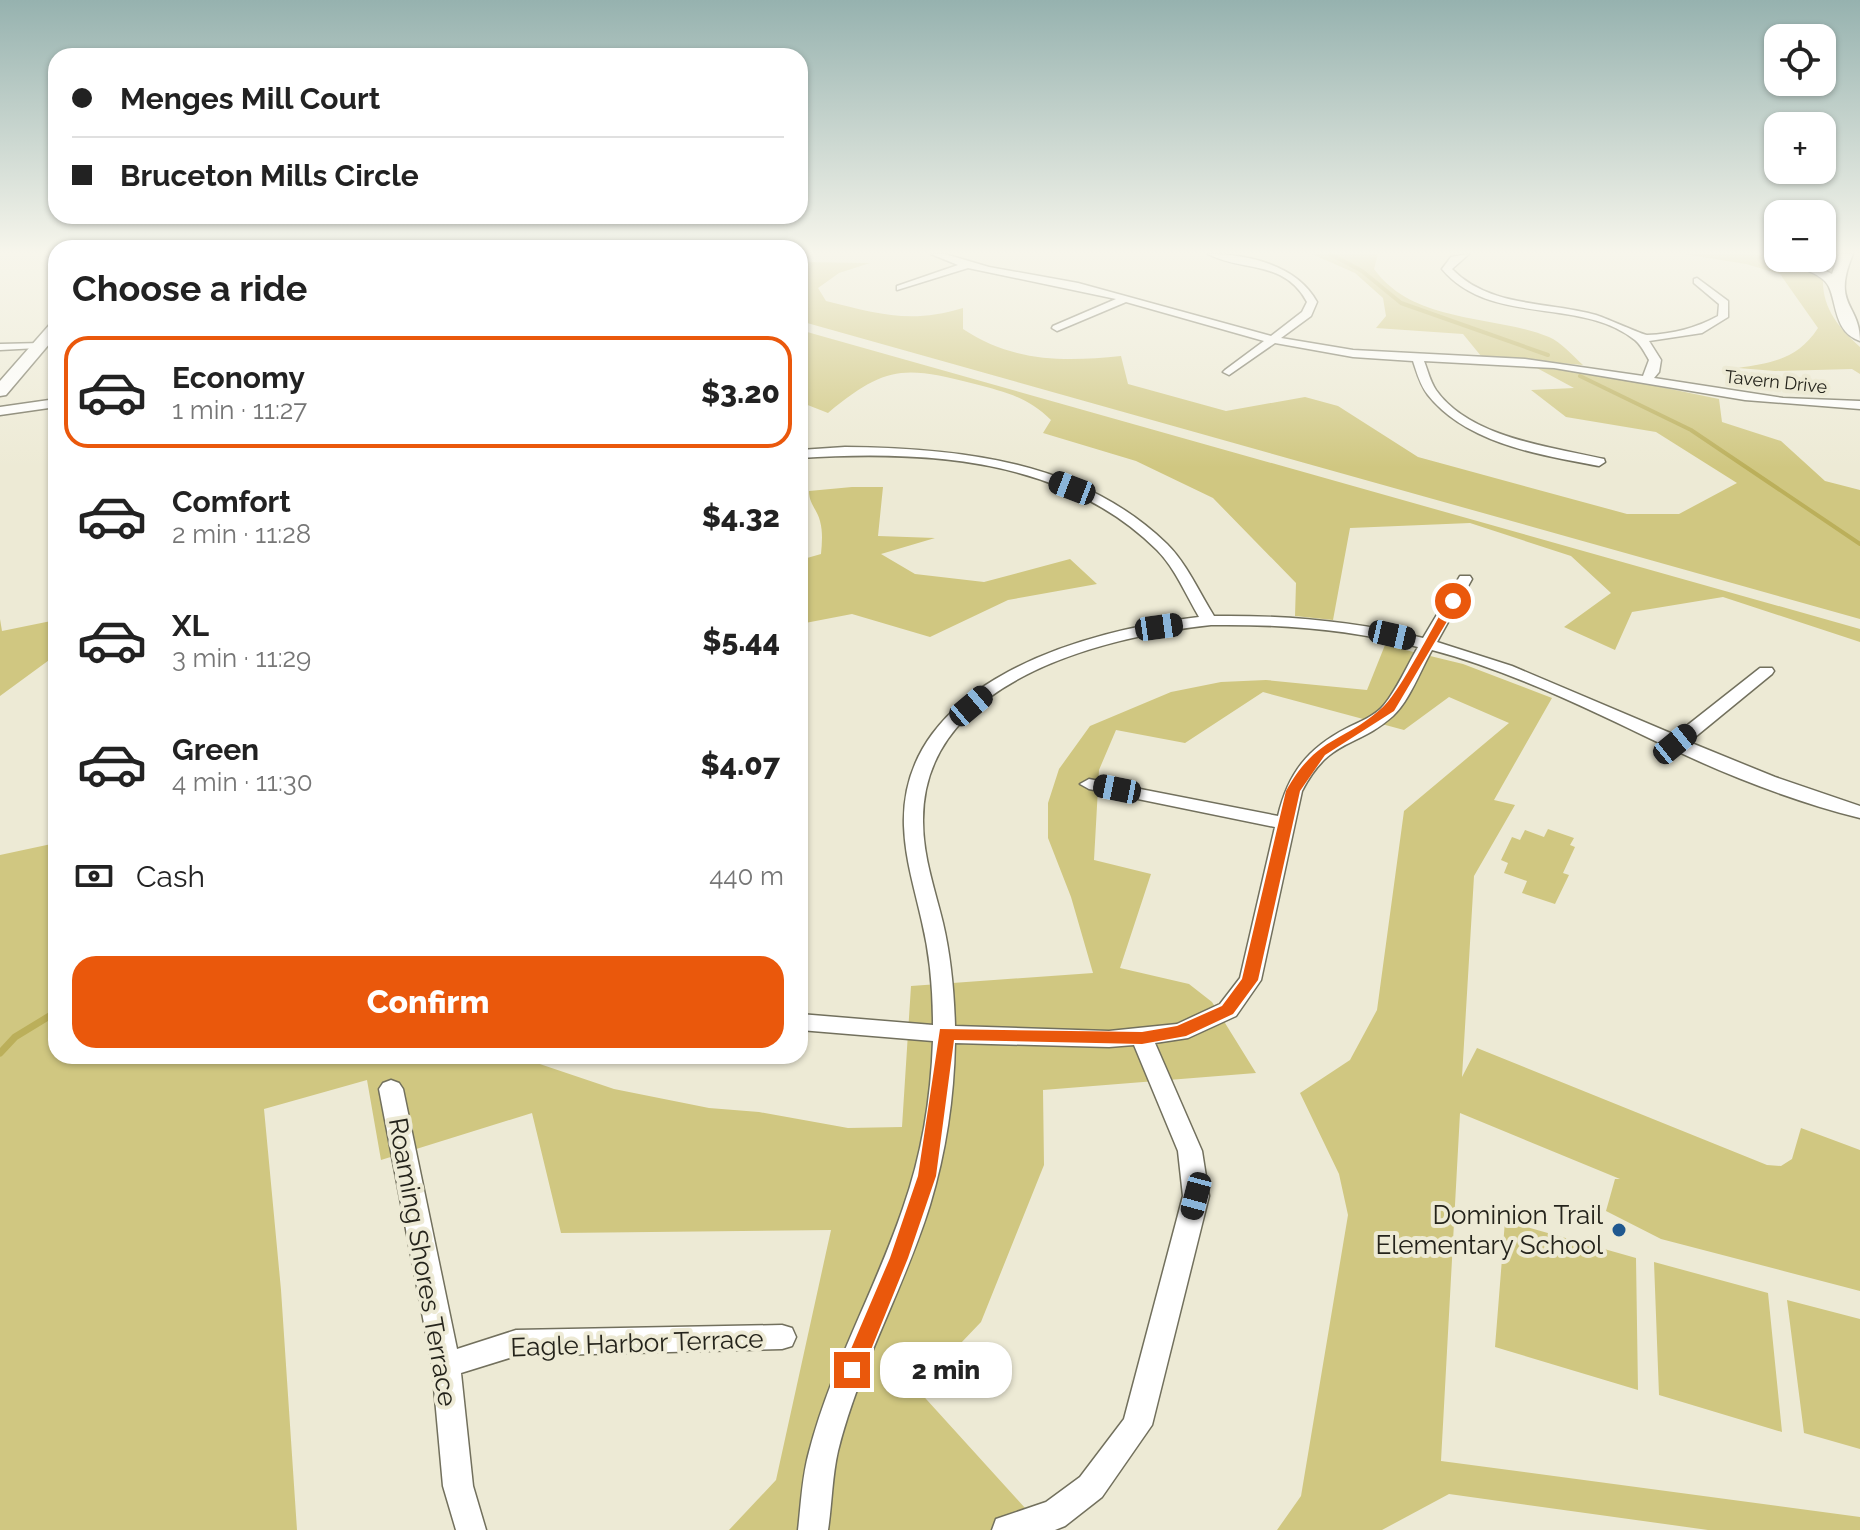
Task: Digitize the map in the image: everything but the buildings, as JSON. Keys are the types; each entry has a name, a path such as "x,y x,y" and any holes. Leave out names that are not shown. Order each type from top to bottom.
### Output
{"main road":[{"path":"0,391 48,334"}],"street":[{"path":"1057,328 1063,325"},
{"name":"Tavern Drive","path":"1221,325 1272,340 1335,352 1418,359 1544,363 1761,401 1860,405"},
{"path":"1229,372 1292,325"},
{"path":"1609,325 1641,339 1689,334 1710,325"},
{"path":"1641,339 1655,360 1646,380"},
{"path":"0,347 38,345"},
{"path":"1418,359 1432,393 1471,423 1525,446 1599,462"},
{"path":"0,411 48,404"},
{"path":"1843,406 1860,418"},
{"path":"808,454 871,450 937,454 992,463 1072,488 1121,513 1153,539 1171,560 1209,621"},
{"path":"808,1023 946,1034 1142,1038 1180,1032 1228,1010 1250,980 1293,791 1305,768 1337,740 1378,719 1390,709 1465,579"},
{"path":"813,1530 823,1452 927,1176 946,1034 937,941 911,831 917,785 935,746 951,725 994,688 1053,655 1104,638 1209,621 1303,622 1430,644 1507,670 1741,773 1860,812"},
{"path":"1675,744 1766,671"},
{"path":"1089,784 1285,823"},
{"path":"1007,1530 1054,1515 1091,1487 1137,1425 1196,1196 1190,1151 1142,1038"},
{"name":"Roaming Shores Terrace","path":"391,1089 446,1365 458,1486 471,1530"},
{"name":"Eagle Harbor Terrace","path":"446,1365 516,1343 782,1337"}],"shaded area":[{"path":"816,325 963,325 963,329 982,340 1020,354 1059,359 1121,356 1128,384 1226,411 1305,397 1338,406 1418,457 1627,514 1679,514 1737,483 1656,432 1566,417 1531,390 1574,388 1535,367 1602,375 1719,399 1722,422 1781,441 1825,481 1860,490 1860,619"},
{"path":"1378,325 1504,325 1549,337 1583,365 1481,356 1463,334 1376,328"},
{"path":"1816,325 1840,325 1860,347 1860,374 1852,369 1775,371 1738,368 1783,358 1802,347 1818,328"},
{"path":"808,332 1860,629 1860,642 1723,597 1632,612 1615,650 1564,627 1611,593 1571,556 1470,523 1350,528 1333,620 1295,616 1296,583 1213,498 1136,461 1043,433 1051,420 1016,396 930,374 897,374 865,386 828,413 808,405"},
{"path":"883,487 878,536 935,538 881,554 915,574 984,582 1070,559 1097,584 1008,600 930,637 852,614 808,622 808,558 821,554 822,546 820,521 809,491"},
{"path":"0,619 2,631 48,622 48,661 0,696"},
{"path":"1385,645 1463,664 1552,698 1494,800 1515,805 1474,876 1462,1077 1477,1048 1767,1165 1781,1166 1792,1159 1801,1128 1860,1150 1860,1291 1661,1239 1606,1211 1615,1179 1620,1179 1460,1113 1441,1461 1860,1517 1860,1530 1708,1530 1449,1494 1382,1530 1277,1530 1301,1496 1348,1215 1339,1174 1300,1093 1350,1060 1377,1010 1404,811 1509,723 1449,697 1404,730 1263,692 1185,743 1116,730 1099,770 1094,860 1151,874 1120,968 1189,984 1212,1002 1256,1073 1043,1090 1044,1165 981,1322 917,1389 1045,1530 729,1530 776,1480 831,1230 561,1233 532,1113 381,1160 367,1080 264,1109 281,1290 297,1530 0,1530 0,855 48,845 48,1064 540,1064 614,1089 709,1108 759,1112 848,1128 902,1127 911,986 1093,973 1071,897 1048,838 1048,803 1059,769 1090,726 1171,692 1221,682 1266,680 1367,690"},
{"path":"1548,829 1574,838 1570,845 1575,847 1563,873 1569,875 1555,904 1522,893 1527,881 1504,873 1508,863 1501,860 1512,837 1520,840 1525,830 1544,837"},
{"path":"1505,1221 1636,1258 1638,1390 1495,1347"},
{"path":"1654,1262 1768,1293 1782,1432 1659,1395"},
{"path":"1787,1300 1860,1319 1860,1449 1804,1433"}],"waterway":[{"path":"1464,325 1548,355"},
{"path":"1580,376 1691,430 1860,544"},
{"path":"0,1053 15,1037 48,1017"}],"place":[{"name":"Dominion Trail Elementary School","path":"1619,1230"}],"route":[{"path":"852,1370 899,1258 927,1176 937,1122 946,1034 1142,1038 1180,1032 1228,1010 1250,980 1286,814 1305,768 1337,740 1378,719 1390,709 1453,601"}]}
